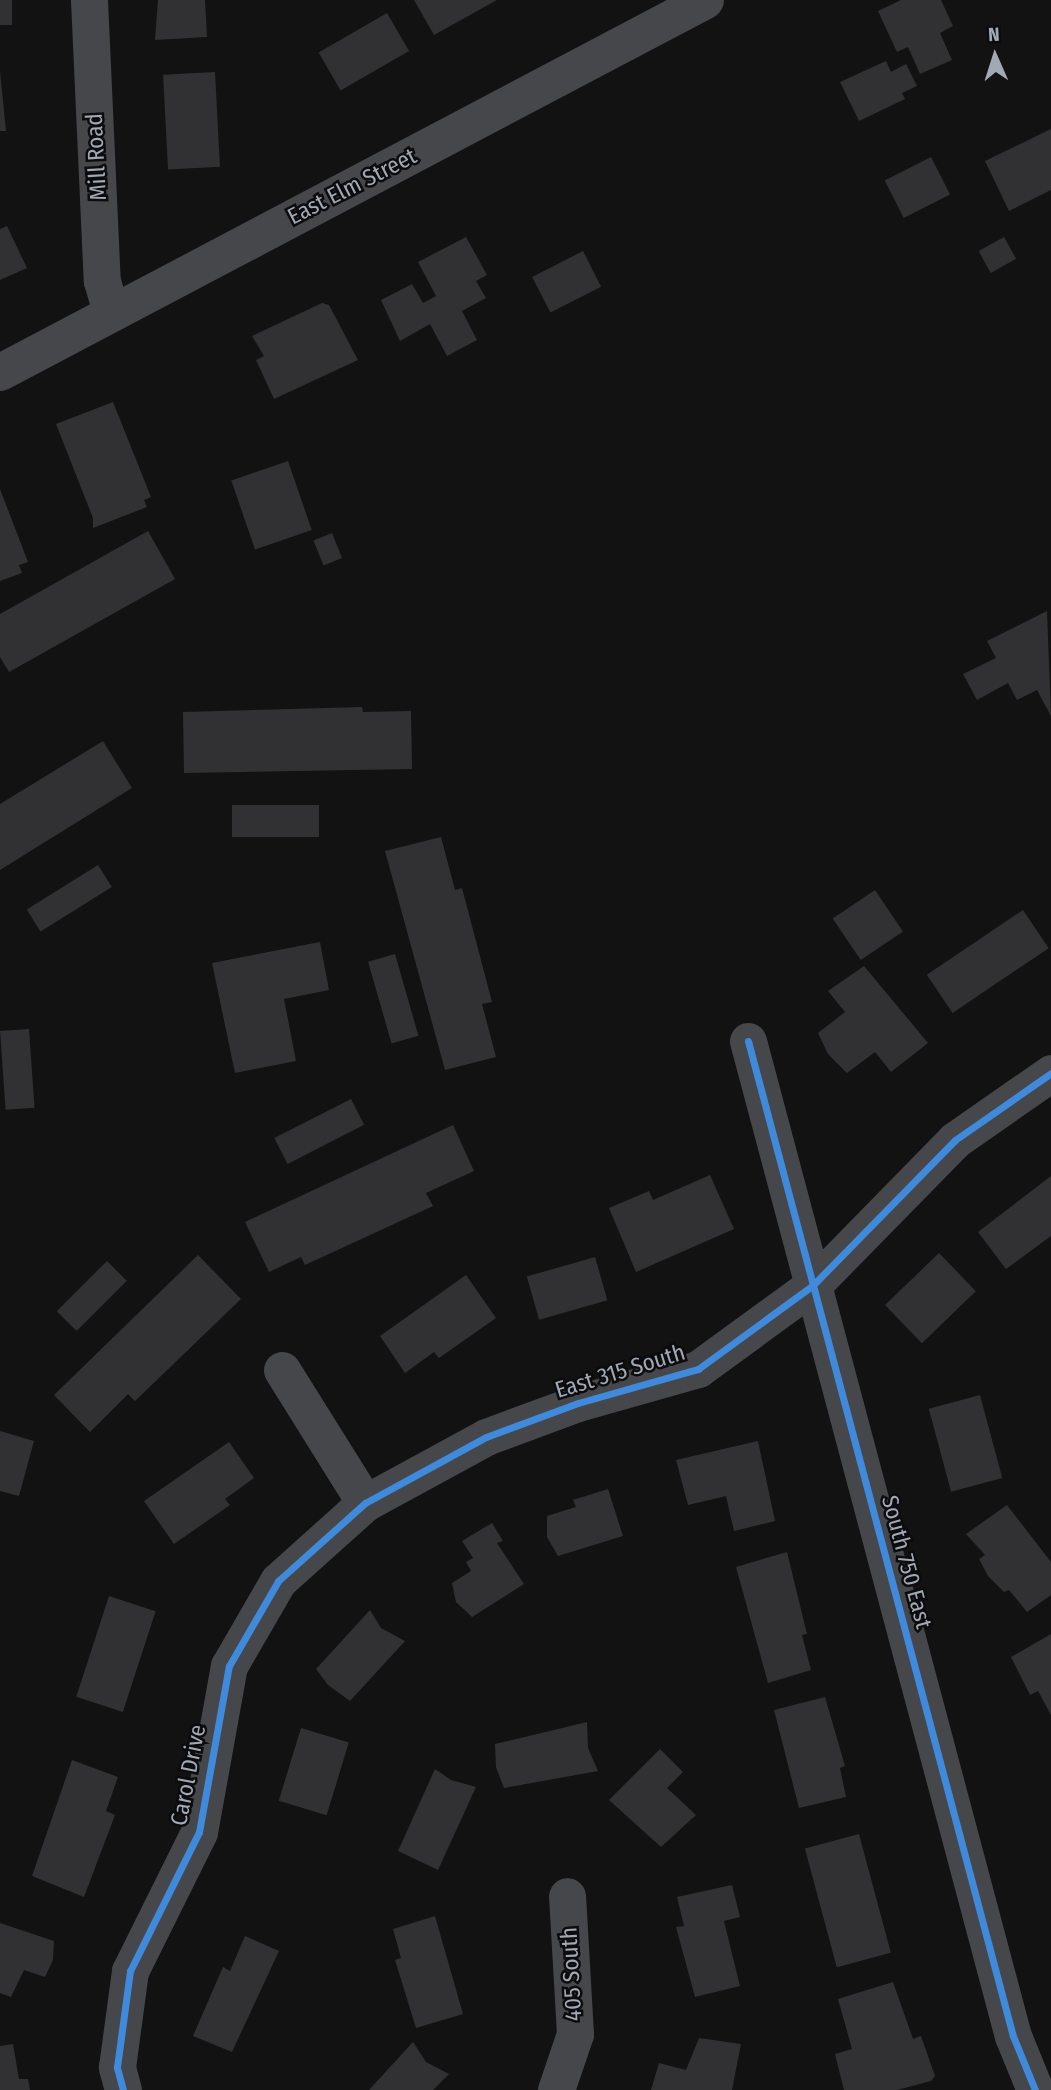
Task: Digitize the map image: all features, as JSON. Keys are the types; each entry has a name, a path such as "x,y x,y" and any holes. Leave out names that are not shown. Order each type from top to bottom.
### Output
{"street":[{"name":"Mill Road","path":"89,0 102,281 111,313"},
{"name":"East Elm Street","path":"0,372 705,0"},
{"name":"South 750 East","path":"748,1041 1013,2036 1035,2090"},
{"name":"East 315 South","path":"365,1503 486,1437 578,1403 698,1369 813,1284 955,1140 1051,1073"},
{"path":"282,1370 365,1503"},
{"name":"Carol Drive","path":"122,2090 117,2067 130,1971 199,1832 229,1666 278,1581 365,1503"},
{"name":"405 South","path":"556,2090 575,2034 567,1896"}],"building":[{"path":"0,0 12,0 12,25 0,25"},
{"path":"158,0 205,0 207,37 155,40"},
{"path":"414,0 497,0 434,35"},
{"path":"901,0 941,0 953,26 940,33 952,60 920,74 908,47 897,52 878,11"},
{"path":"387,13 409,51 341,91 319,52"},
{"path":"886,61 891,72 906,64 917,86 902,93 905,99 859,121 840,82"},
{"path":"0,71 6,131 0,131"},
{"path":"215,72 220,167 168,170 163,75"},
{"path":"1051,129 1051,190 1009,211 985,161"},
{"path":"931,157 950,194 904,218 885,181"},
{"path":"7,226 27,268 0,280 0,229"},
{"path":"466,237 487,275 476,281 486,298 462,311 477,340 447,356 430,324 400,341 381,300 412,284 423,303 436,296 418,262"},
{"path":"1004,237 1016,259 991,273 979,251"},
{"path":"583,251 601,287 550,313 532,277"},
{"path":"322,303 329,305 358,360 274,399 256,360 264,356 252,336"},
{"path":"113,402 151,497 144,500 147,507 93,528 93,518 56,424"},
{"path":"288,461 312,530 255,550 231,481"},
{"path":"0,489 28,562 19,565 22,573 0,581"},
{"path":"148,531 175,579 9,672 0,657 0,614"},
{"path":"332,533 342,558 324,566 313,540"},
{"path":"1047,611 1051,716 1037,690 1017,700 1008,683 977,700 963,674 996,658 987,641"},
{"path":"362,707 363,712 411,711 412,769 184,773 183,712"},
{"path":"103,741 132,788 0,870 0,804"},
{"path":"232,805 319,805 319,837 232,837"},
{"path":"441,837 455,890 462,888 492,1002 482,1004 496,1057 445,1070 385,851"},
{"path":"98,865 112,887 41,932 27,910"},
{"path":"875,890 903,931 861,960 833,919"},
{"path":"1023,910 1049,948 953,1013 927,975"},
{"path":"320,942 329,990 284,999 296,1061 235,1073 212,963"},
{"path":"395,954 418,1036 392,1043 368,962"},
{"path":"864,966 928,1043 891,1072 875,1052 847,1073 828,1054 818,1033 845,1012 828,991"},
{"path":"29,1029 35,1108 6,1110 0,1031"},
{"path":"351,1099 364,1125 288,1164 274,1138"},
{"path":"453,1125 474,1171 426,1193 433,1206 305,1265 301,1257 269,1272 245,1222"},
{"path":"710,1175 734,1229 636,1272 609,1208 649,1191 653,1200"},
{"path":"1051,1176 1051,1236 1006,1269 978,1232"},
{"path":"939,1253 976,1291 922,1343 885,1305"},
{"path":"198,1255 241,1299 135,1401 128,1394 90,1432 54,1395"},
{"path":"595,1257 607,1300 539,1320 527,1277"},
{"path":"107,1261 127,1281 77,1331 57,1311"},
{"path":"466,1275 496,1318 439,1358 434,1352 405,1373 380,1336"},
{"path":"980,1395 1002,1478 951,1492 929,1409"},
{"path":"0,1431 34,1441 19,1496 0,1491"},
{"path":"758,1441 775,1521 734,1531 726,1496 688,1505 676,1460"},
{"path":"229,1442 254,1478 225,1499 230,1505 174,1544 144,1501"},
{"path":"608,1489 623,1536 558,1556 547,1537 547,1516 576,1507 573,1500"},
{"path":"1007,1505 1051,1562 1051,1595 1027,1612 1009,1590 1004,1592 988,1576 979,1559 985,1555 966,1534"},
{"path":"492,1523 503,1541 497,1543 524,1584 472,1617 456,1602 452,1583 471,1571 466,1562 473,1558 462,1541"},
{"path":"787,1552 807,1634 802,1635 811,1670 768,1683 736,1567"},
{"path":"109,1596 156,1611 123,1712 76,1697"},
{"path":"370,1610 381,1628 405,1641 350,1701 328,1685 316,1669"},
{"path":"1051,1634 1051,1715 1038,1691 1030,1695 1011,1657"},
{"path":"825,1697 845,1766 840,1768 846,1797 799,1808 774,1710"},
{"path":"587,1722 588,1748 598,1771 504,1788 496,1767 495,1744"},
{"path":"301,1728 349,1743 327,1815 279,1801"},
{"path":"660,1749 683,1772 667,1788 696,1815 661,1847 609,1800"},
{"path":"72,1760 118,1777 106,1811 115,1815 84,1897 32,1876"},
{"path":"435,1769 451,1780 476,1787 438,1870 398,1851"},
{"path":"859,1834 891,1953 837,1967 805,1848"},
{"path":"732,1885 740,1917 724,1921 740,1986 695,1997 676,1927 684,1926 677,1897"},
{"path":"435,1916 463,2014 416,2028 395,1960 401,1958 393,1929"},
{"path":"0,1923 54,1941 53,1960 45,1977 24,1970 11,1997 0,1993"},
{"path":"245,1936 279,1951 232,2052 193,2036 223,1967 230,1971"},
{"path":"893,1982 913,2039 921,2036 935,2076 931,2081 897,2090 844,2090 835,2054 852,2049 838,1999"},
{"path":"699,2038 741,2044 732,2090 651,2090 659,2063 686,2070"},
{"path":"413,2042 426,2062 449,2074 433,2090 369,2090"},
{"path":"13,2044 19,2079 28,2079 30,2090 0,2090 0,2046"}],"cycle path":[{"path":"748,1041 1013,2036 1035,2090"},
{"path":"123,2090 117,2067 130,1971 199,1832 229,1666 278,1581 365,1503 486,1437 578,1403 698,1369 813,1285 955,1140 1051,1073"}]}
